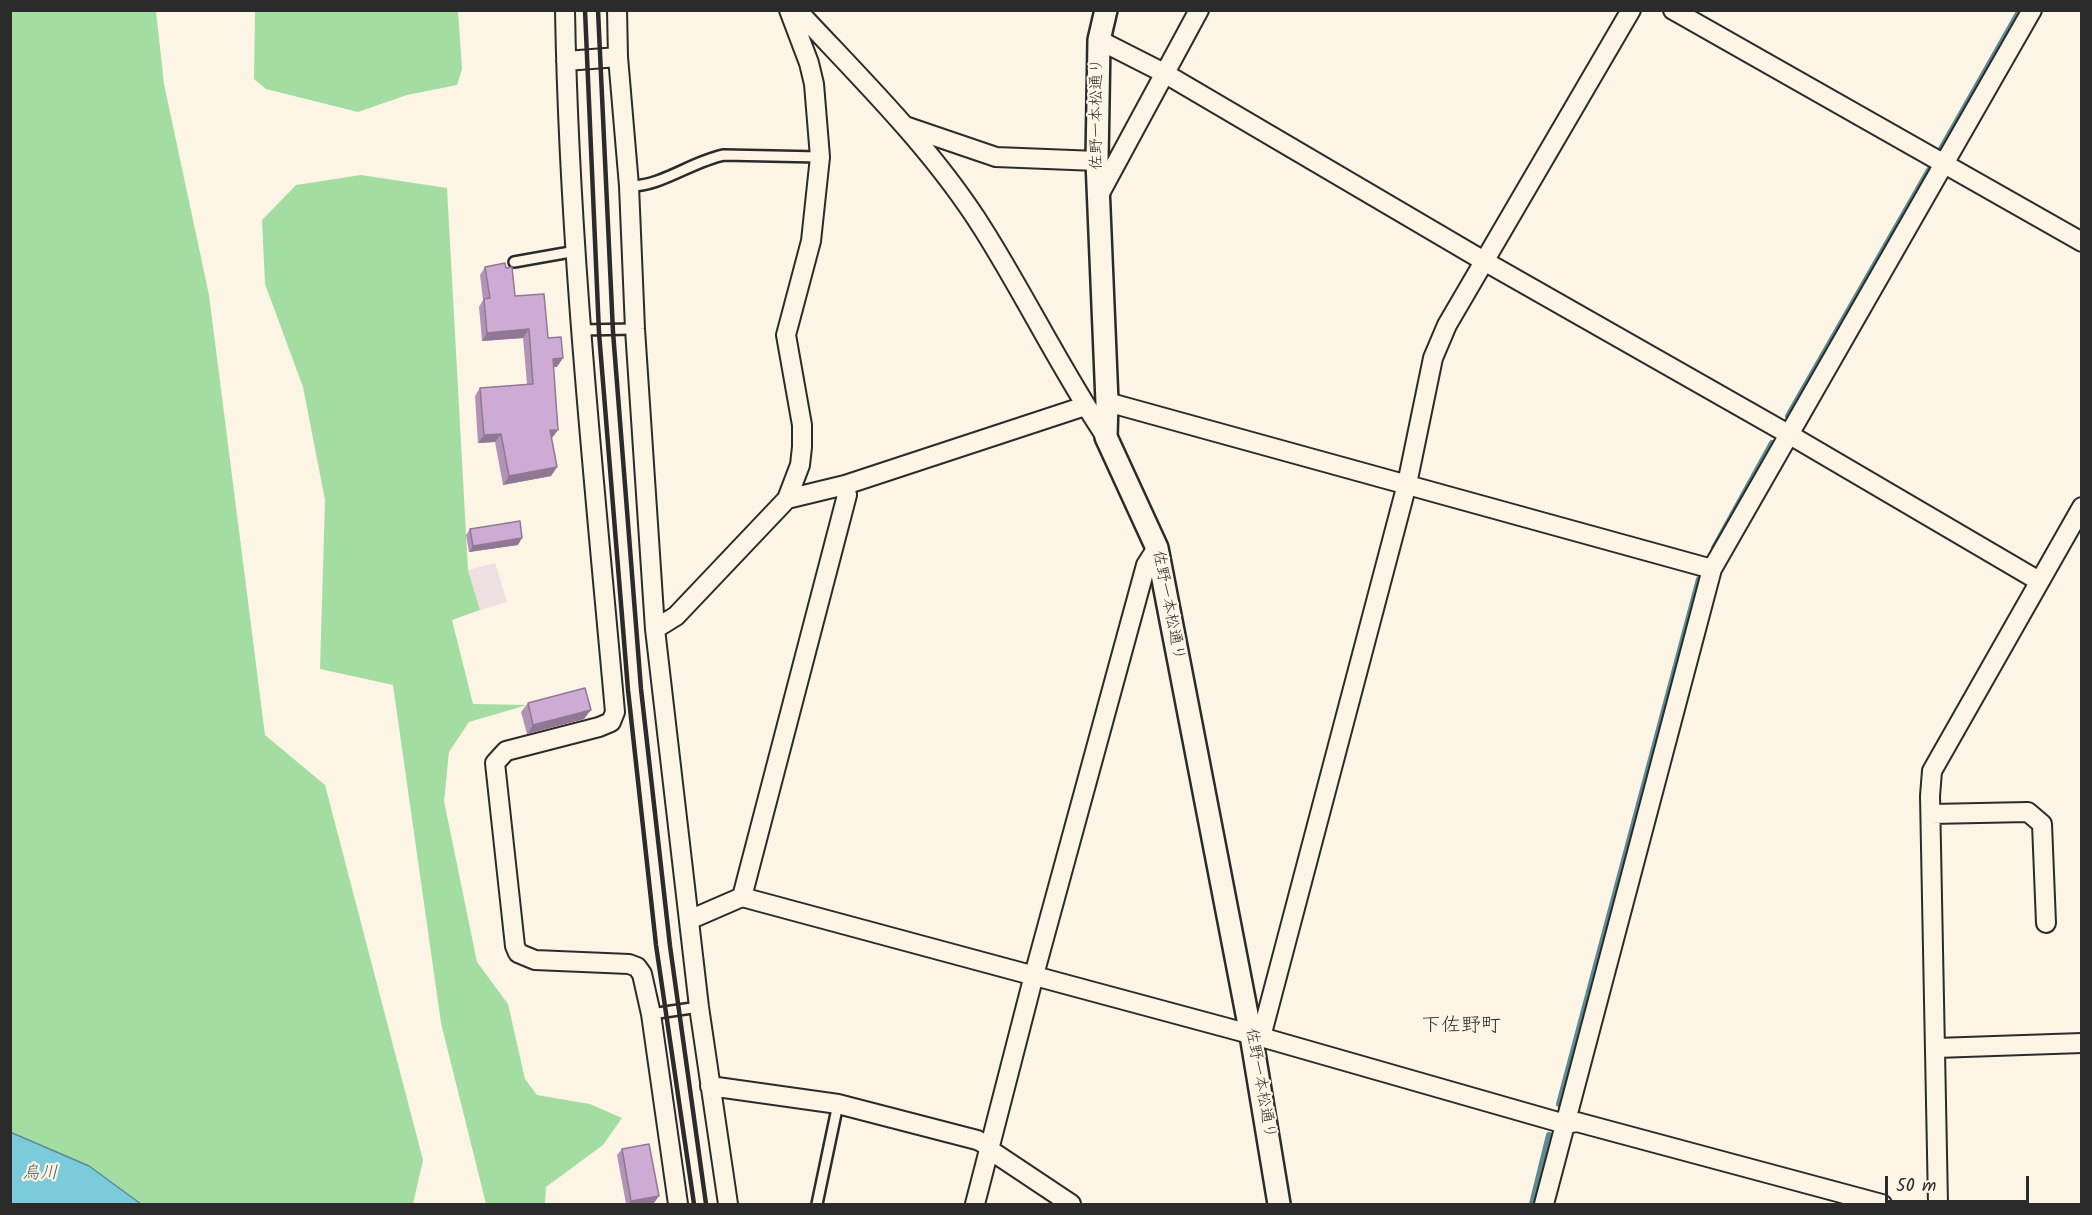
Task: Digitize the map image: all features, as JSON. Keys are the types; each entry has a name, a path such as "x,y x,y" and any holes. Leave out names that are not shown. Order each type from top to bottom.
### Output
{"street":[{"path":"565,10 580,330 615,712 611,722 506,751 495,763 515,946 518,953 535,960 629,964 637,967 642,974 651,1014 678,1204"},
{"path":"617,10 618,57 629,186 634,329 655,629 699,1006 728,1204"},
{"path":"655,629 676,616 787,499 800,465 802,425 786,335 811,241 820,157 814,84 809,63 789,10"},
{"path":"797,10 905,126 957,191 983,229 1085,406 1106,436"},
{"name":"佐野一本松通り","path":"1106,10 1099,40 1097,161 1107,402 1106,436 1157,548 1256,1036 1279,1204"},
{"path":"1099,195 1199,10"},
{"path":"1256,1036 1407,484 1433,358 1447,325 1631,10"},
{"path":"1673,10 2082,242"},
{"path":"1544,1204 1712,569 2032,10"},
{"path":"1099,40 1164,73 1484,261 1790,435 2039,581"},
{"path":"566,61 618,57"},
{"path":"905,126 996,157 1097,161"},
{"path":"1107,402 1712,569"},
{"path":"787,499 845,485 1085,406"},
{"path":"741,897 847,495 845,485"},
{"path":"1938,1204 1930,814 1932,771 2081,508"},
{"path":"975,1204 1034,975 1146,565 1157,548"},
{"path":"1930,814 2028,812 2042,824 2046,922"},
{"path":"689,920 741,897 1256,1036 1565,1124 1577,1122 1862,1202 1882,1204"},
{"path":"1936,1048 2082,1043"},
{"path":"710,1086 838,1104 977,1140 1071,1204"}],"lane":[{"path":"629,186 646,185 712,157 724,155 820,157"},
{"path":"514,262 576,251"},
{"path":"580,330 634,329"},
{"path":"651,1014 699,1006"},
{"path":"817,1204 838,1104"}],"shaded area":[{"path":"495,563 507,602 480,610 468,570"}],"green space":[{"path":"11,11 156,11 164,84 209,295 265,735 325,785 423,1160 413,1204 141,1204 89,1166 11,1132"},
{"path":"255,11 458,11 462,69 457,85 407,95 358,112 266,89 254,79"},
{"path":"361,175 447,188 468,570 480,610 452,620 473,704 527,705 469,722 449,752 444,801 477,962 508,1004 525,1079 537,1095 590,1104 622,1118 603,1145 546,1187 545,1204 486,1204 441,1023 393,685 320,669 325,500 303,387 265,284 262,220 296,185"}],"water":[{"name":"烏川","path":"10,1132 89,1166 141,1204 11,1204"}],"building":[{"path":"505,263 506,268 512,267 515,296 544,294 548,338 561,337 563,358 553,359 558,430 550,430 557,467 509,476 501,434 484,435 480,388 533,384 529,329 487,333 484,299 490,298 485,267"},
{"path":"520,521 522,538 473,546 470,529"},
{"path":"585,688 591,710 533,725 528,703"},
{"path":"649,1144 659,1196 631,1201 622,1149"}],"waterway":[{"path":"1941,149 2020,10"},
{"path":"1788,416 1929,170"},
{"path":"1714,548 1772,443"},
{"path":"1559,1104 1699,579"},
{"path":"1532,1204 1549,1135"}],"railway":[{"path":"585,10 599,333 628,690 656,945 694,1204"},
{"path":"598,10 613,332 641,689 670,946 706,1204"}],"district":[{"name":"下佐野町","path":"1461,1028"}]}
